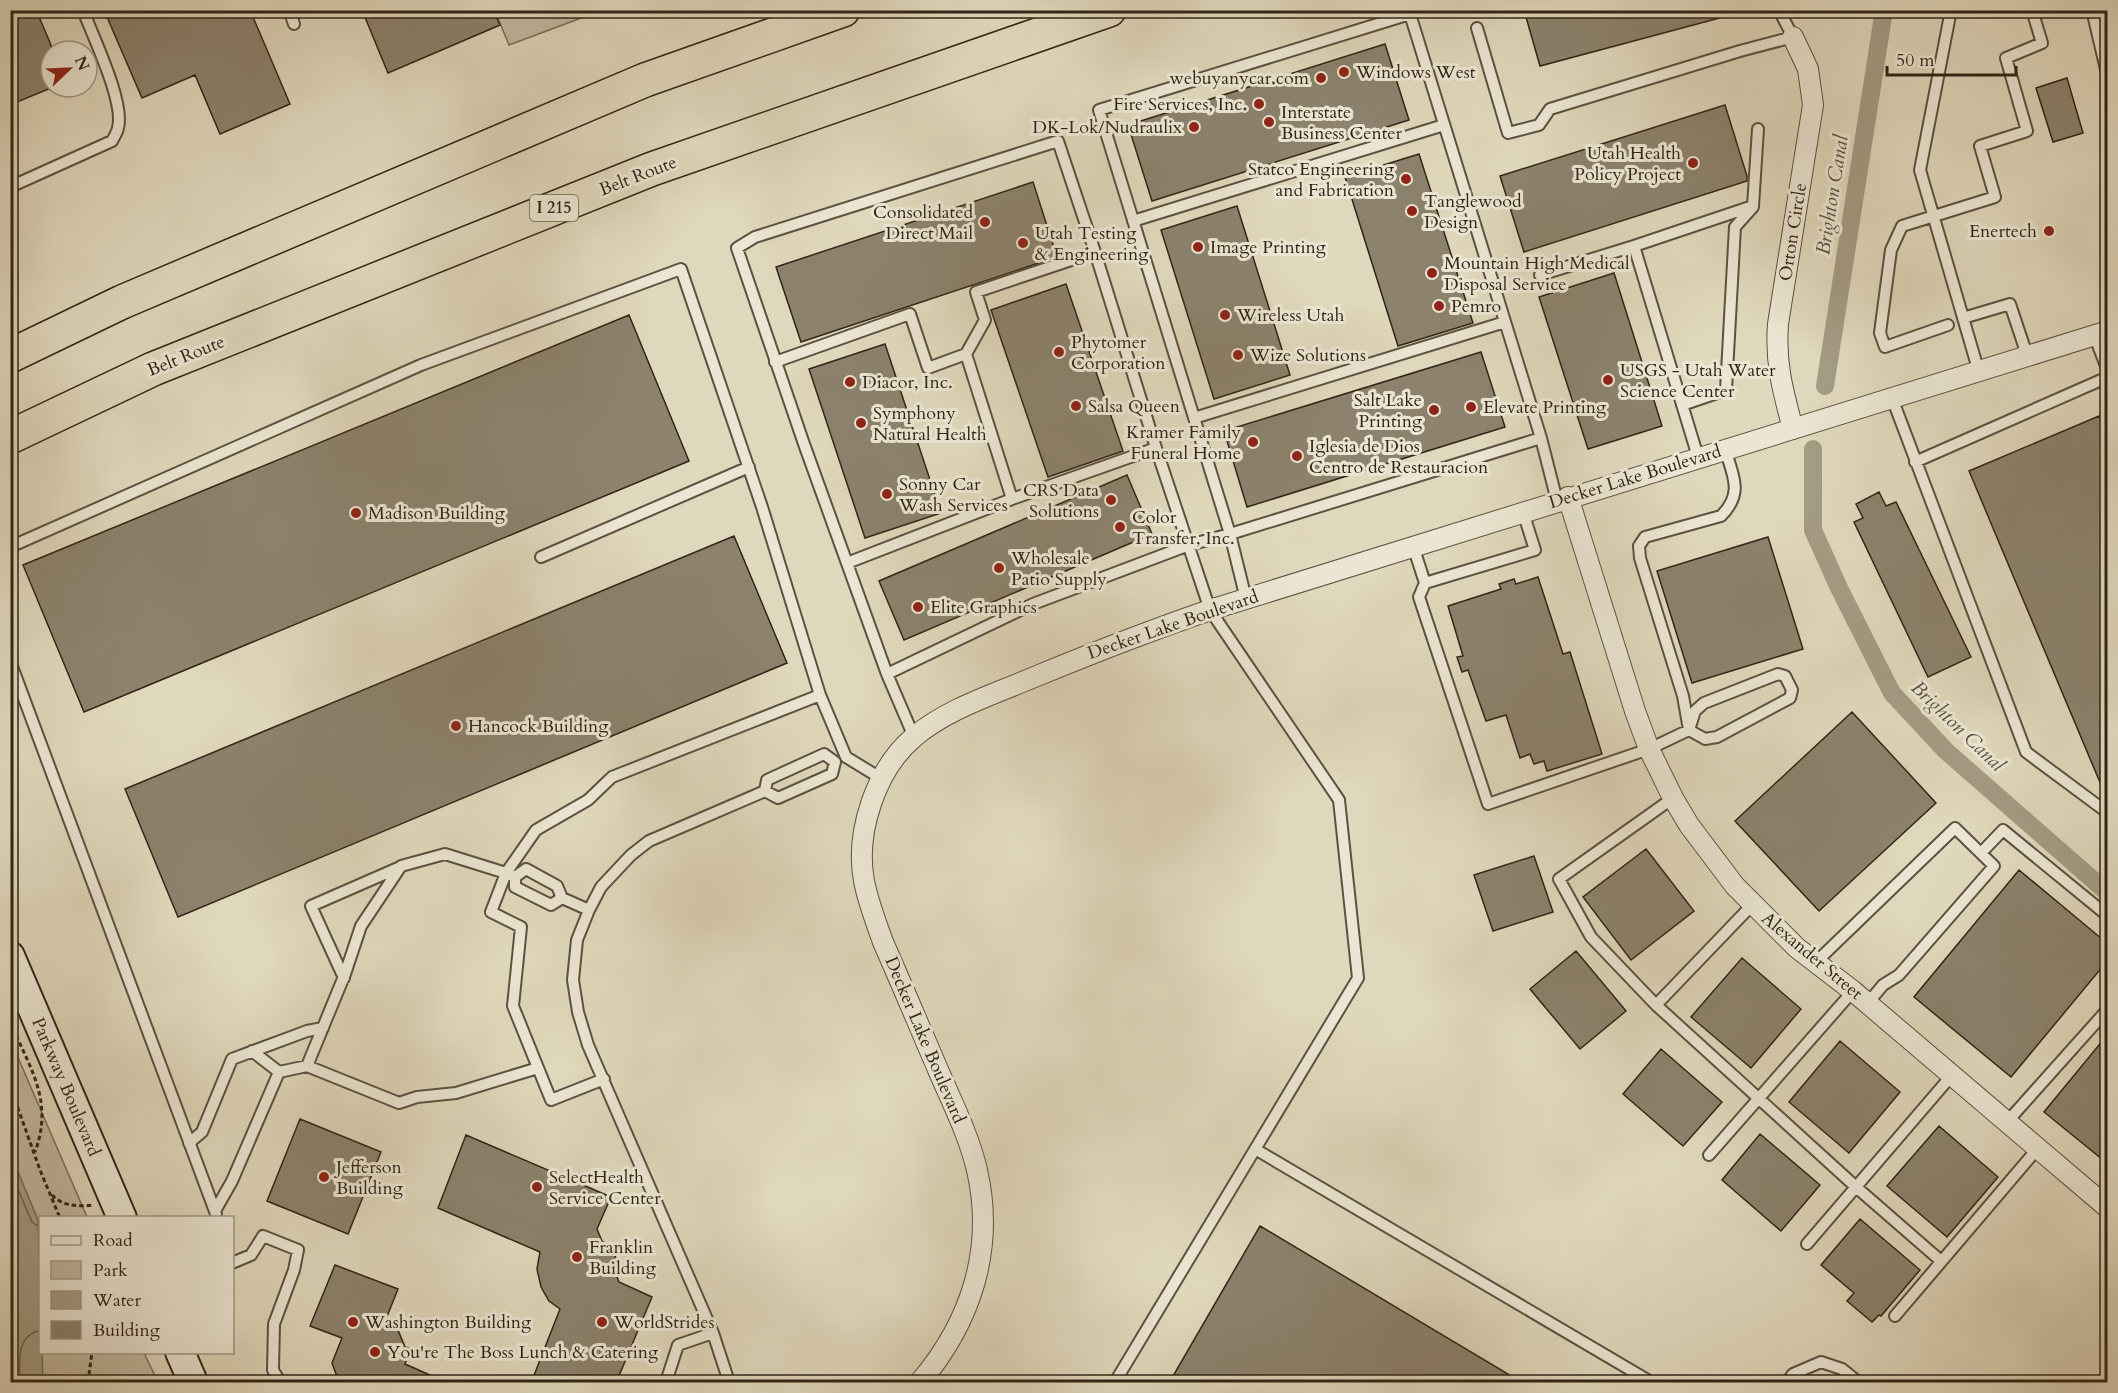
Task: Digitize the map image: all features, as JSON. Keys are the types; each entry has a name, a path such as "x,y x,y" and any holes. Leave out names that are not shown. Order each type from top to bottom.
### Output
{"highway":[{"path":"10,356 122,302 645,80 843,10"},
{"name":"Belt Route","path":"10,436 153,369 652,169 1109,10"}],"street":[{"name":"Orton Circle","path":"1793,37 1808,69 1813,105 1778,324 1776,351 1781,385 1793,429"},
{"name":"Decker Lake Boulevard","path":"920,1383 939,1361 956,1333 975,1283 982,1225 981,1195 974,1160 964,1129 883,942 866,890 862,853 867,816 882,779 898,754 914,737 948,714 991,695 1115,643 1209,610 1892,398 1978,369 2101,333"},
{"name":"Alexander Street","path":"1563,499 1649,750 1689,825 1735,886 1797,948 1860,997 2108,1208"},
{"name":"Parkway Boulevard","path":"10,956 119,1210"},
{"path":"180,1354 193,1383"}],"lane":[{"path":"10,187 112,141 116,134 118,112 115,94 83,10"},
{"path":"289,10 294,24"},
{"path":"1477,28 1508,133 1539,125 1551,109 1728,54 1793,37 1779,10"},
{"path":"1952,10 1920,170 1978,369"},
{"path":"1948,325 1885,347 1880,333 1891,250 1902,226 1995,197 1980,146 2027,131 2006,58 2042,43 2032,10"},
{"path":"2092,10 2108,78"},
{"path":"1246,598 1230,534 1099,110 1410,14 1541,438 1563,499"},
{"path":"1133,221 1444,125"},
{"path":"1682,405 1726,390 1735,227 1753,207 1758,129"},
{"path":"914,737 887,674 737,248 754,237 1058,141 1209,610 1339,800 1358,978 1115,1383"},
{"path":"1540,274 1753,207"},
{"path":"1634,246 1698,457"},
{"path":"776,362 910,314 928,368 966,354 985,320 976,292 1095,252"},
{"path":"10,547 421,365 681,269 749,467 820,696 846,757 882,779"},
{"path":"1963,318 2010,304 2027,356"},
{"path":"1194,418 1505,322"},
{"path":"2101,333 2108,371"},
{"path":"966,354 1012,499"},
{"path":"1915,462 2108,377"},
{"path":"1892,398 2026,752 2108,813"},
{"path":"887,674 1033,604 1189,545 1541,438"},
{"path":"847,563 1012,499 1156,448"},
{"path":"1689,730 1683,696 1640,558 1639,546 1645,537 1721,516 1729,508 1735,497 1736,488 1725,449"},
{"path":"541,557 749,467"},
{"path":"1425,583 1535,550 1523,512"},
{"path":"1413,546 1425,583 1419,597 1488,804 1649,750 1689,730 1695,711 1704,704 1778,674 1785,676 1792,690 1790,698 1717,737 1705,739 1689,730"},
{"path":"10,661 216,1214"},
{"path":"604,1079 551,1100 513,1006 521,927 491,912 510,875 536,830 588,800 612,777 820,696"},
{"path":"765,791 767,780 824,754 835,762"},
{"path":"835,762 846,757"},
{"path":"765,791 778,798 832,774 835,762"},
{"path":"729,1383 713,1334 588,1045 578,1012 573,980 577,940 589,910 601,887 631,855 649,841 765,791"},
{"path":"1673,798 1559,879 1591,937 1656,1005 1941,1262"},
{"path":"1709,1155 1758,1098 1860,997 1899,975 1995,866 1955,828 1815,963"},
{"path":"1981,854 2003,830 2108,916"},
{"path":"344,978 311,906 400,866 445,854 510,875 526,869 557,886 562,898 589,910"},
{"path":"307,1066 344,978 361,926 399,868"},
{"path":"510,875 515,887 551,905 562,898"},
{"path":"1656,1005 1752,905"},
{"path":"2007,1122 2108,1009"},
{"path":"189,1143 202,1132 232,1059 307,1031 323,1028"},
{"path":"252,1051 279,1072 307,1066 399,1103 417,1097 456,1093 538,1068"},
{"path":"216,1214 279,1072"},
{"path":"1807,1244 1952,1075"},
{"path":"1895,1316 2038,1148"},
{"path":"1255,1149 1651,1383"},
{"path":"234,1261 251,1255 263,1236 298,1250 294,1270 274,1324 273,1370 280,1383"},
{"path":"669,1380 678,1345 713,1334"},
{"path":"1787,1383 1793,1374 1821,1362 1842,1369 1858,1383"}],"path":[{"path":"10,1022 40,1090 43,1112 42,1134 34,1154"},
{"path":"10,1086 59,1216"},
{"path":"48,1191 57,1200 72,1206 119,1210"},
{"path":"88,1383 92,1354"}],"green space":[{"path":"495,11 600,11 509,45"},
{"path":"10,1039 87,1216 39,1216 39,1354 144,1354 158,1382 11,1382"}],"water":[{"path":"11,1155 38,1220 39,1354 42,1354 43,1382 11,1382"}],"building":[{"path":"10,10 36,10 48,39 39,39 39,93 10,105"},
{"path":"104,10 250,10 290,104 220,134 195,75 142,98"},
{"path":"362,10 493,10 500,25 388,73"},
{"path":"1524,10 1730,10 1731,15 1540,66"},
{"name":"Interstate Business Center","path":"1385,44 1409,120 1152,201 1128,125"},
{"path":"2067,78 2083,133 2053,142 2036,88"},
{"path":"1725,105 1747,181 1524,252 1500,176"},
{"name":"Interstate Business Center","path":"1419,154 1473,323 1398,346 1345,177"},
{"path":"1033,182 1057,257 801,342 776,267"},
{"path":"1237,206 1290,375 1214,399 1161,230"},
{"path":"1614,273 1662,426 1588,449 1539,297"},
{"path":"1066,284 1123,451 1048,477 991,310"},
{"name":"Madison Building","path":"629,315 689,461 84,712 23,565"},
{"path":"885,344 941,513 865,538 809,369"},
{"path":"1481,352 1505,427 1247,507 1224,431"},
{"path":"2099,416 2108,436 2107,799 1969,471"},
{"path":"1127,475 1152,534 904,640 879,581"},
{"path":"1879,492 1886,506 1896,502 1971,657 1928,677 1854,522 1863,518 1856,504"},
{"name":"Hancock Building","path":"734,536 787,663 178,917 125,789"},
{"path":"1768,537 1803,649 1692,683 1657,571"},
{"path":"1538,577 1563,654 1570,652 1602,754 1547,771 1544,761 1534,764 1530,754 1520,758 1506,715 1486,721 1468,670 1462,672 1457,657 1463,656 1448,606 1501,589 1499,584 1514,579 1516,584"},
{"path":"1852,712 1936,803 1819,911 1735,821"},
{"path":"1646,849 1694,911 1631,960 1583,897"},
{"path":"1534,856 1553,912 1493,931 1474,875"},
{"path":"2019,870 2108,944 2108,960 2011,1077 1914,997"},
{"path":"1576,951 1626,1011 1580,1049 1530,989"},
{"path":"1742,958 1801,1009 1751,1068 1691,1017"},
{"path":"2108,1034 2108,1164 2044,1112"},
{"path":"1840,1041 1900,1092 1849,1153 1789,1102"},
{"path":"1661,1049 1722,1102 1683,1146 1623,1094"},
{"name":"Jefferson Building","path":"300,1119 381,1152 348,1234 267,1201"},
{"path":"1939,1126 1998,1177 1947,1237 1887,1186"},
{"path":"1760,1134 1820,1185 1781,1231 1722,1180"},
{"name":"Franklin Building","path":"466,1135 611,1197 597,1229 602,1241 612,1248 617,1261 616,1274 619,1282 652,1297 616,1383 531,1383 560,1309 549,1301 541,1287 537,1269 540,1252 438,1208"},
{"path":"1860,1219 1920,1270 1881,1316 1879,1315 1872,1322 1847,1301 1854,1293 1821,1265"},
{"path":"1260,1226 1523,1383 1169,1383"},
{"name":"Washington Building","path":"335,1265 398,1289 386,1319 401,1325 398,1330 405,1347 411,1349 405,1364 448,1383 358,1383 336,1374 332,1363 342,1338 310,1326"}],"waterway":[{"name":"Brighton Canal","path":"1825,386 1884,10"},
{"name":"Brighton Canal","path":"1813,449 1813,530 1839,588 1892,693 1946,751 2108,893"}],"place":[{"name":"Windows West","path":"1344,72"},
{"name":"webuyanycar.com","path":"1321,78"},
{"name":"Fire Services, Inc.","path":"1259,104"},
{"name":"Interstate Business Center","path":"1269,122"},
{"name":"DK-Lok/Nudraulix","path":"1194,127"},
{"name":"Utah Health Policy Project","path":"1693,163"},
{"name":"Statco Engineering and Fabrication","path":"1406,179"},
{"name":"Tanglewood Design","path":"1412,211"},
{"name":"Consolidated Direct Mail","path":"985,222"},
{"name":"Enertech","path":"2049,231"},
{"name":"Utah Testing & Engineering","path":"1023,243"},
{"name":"Image Printing","path":"1198,247"},
{"name":"Mountain High Medical Disposal Service","path":"1432,273"},
{"name":"Pemro","path":"1439,306"},
{"name":"Wireless Utah","path":"1225,315"},
{"name":"Phytomer Corporation","path":"1059,352"},
{"name":"Wize Solutions","path":"1238,355"},
{"name":"USGS - Utah Water Science Center","path":"1608,380"},
{"name":"Diacor, Inc.","path":"850,382"},
{"name":"Salsa Queen","path":"1076,406"},
{"name":"Elevate Printing","path":"1471,407"},
{"name":"Salt Lake Printing","path":"1434,410"},
{"name":"Symphony Natural Health","path":"861,423"},
{"name":"Kramer Family Funeral Home","path":"1253,442"},
{"name":"Iglesia de Dios Centro de Restauracion","path":"1297,456"},
{"name":"Sonny Car Wash Services","path":"887,494"},
{"name":"CRS Data Solutions","path":"1111,500"},
{"name":"Madison Building","path":"356,513"},
{"name":"Color Transfer, Inc.","path":"1120,527"},
{"name":"Wholesale Patio Supply","path":"999,568"},
{"name":"Elite Graphics","path":"918,607"},
{"name":"Hancock Building","path":"456,726"},
{"name":"Jefferson Building","path":"324,1177"},
{"name":"SelectHealth Service Center","path":"537,1187"},
{"name":"Franklin Building","path":"577,1257"},
{"name":"Washington Building","path":"353,1322"},
{"name":"WorldStrides","path":"602,1322"},
{"name":"You're The Boss Lunch & Catering","path":"375,1352"}]}
